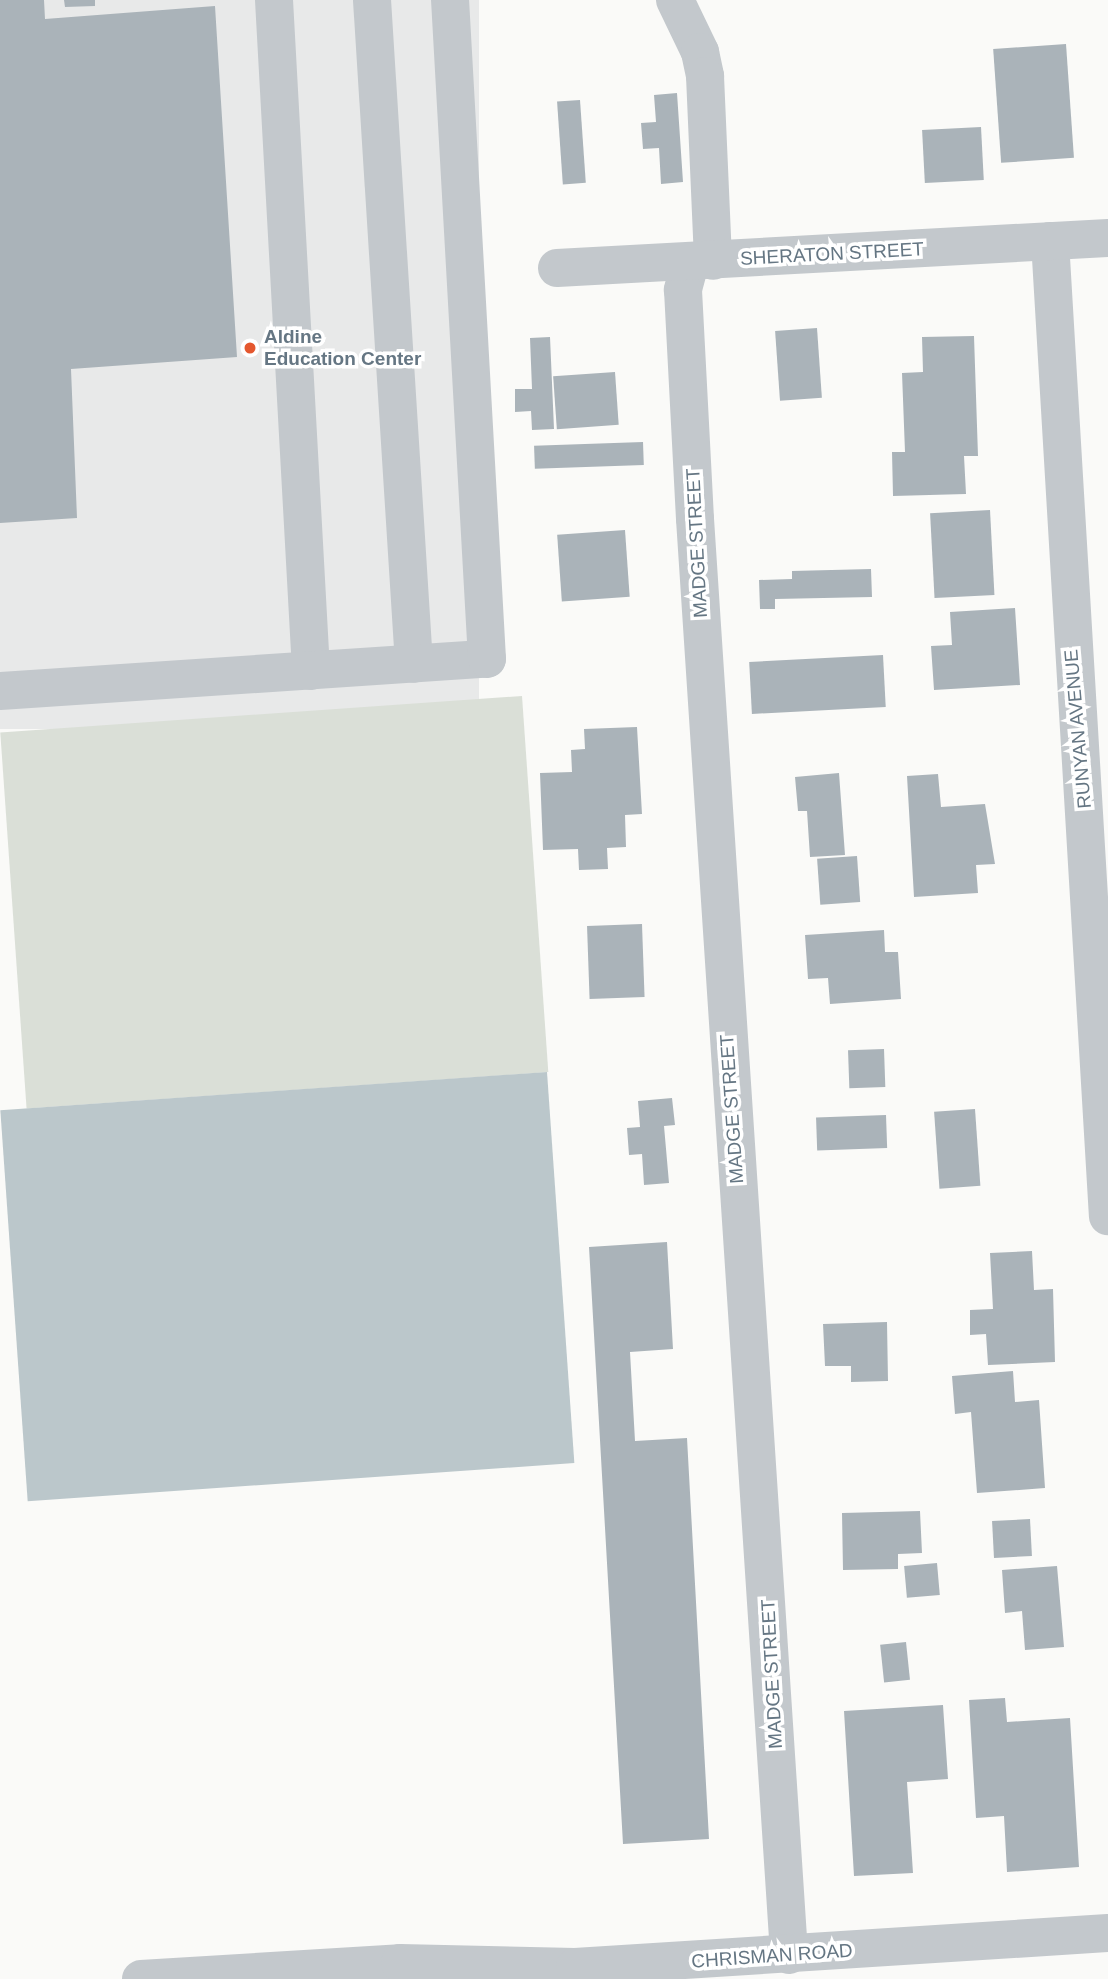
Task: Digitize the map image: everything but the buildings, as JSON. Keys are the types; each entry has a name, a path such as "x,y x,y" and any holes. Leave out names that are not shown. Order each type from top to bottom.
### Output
{"street":[{"path":"274,0 311,671"},
{"path":"372,0 414,664"},
{"path":"0,691 488,659 450,0"},
{"name":"MADGE STREET","path":"675,0 700,52 705,76 702,262 683,290 695,519 789,1955"},
{"name":"SHERATON STREET","path":"557,268 1108,238"},
{"name":"RUNYAN AVENUE","path":"1050,242 1108,1216"},
{"name":"CHRISMAN ROAD","path":"141,1979 400,1971 576,1973 1108,1933"}],"shaded area":[{"name":"Aldine Education Center","path":"0,0 479,0 479,729 0,729"},
{"path":"522,696 548,1072 27,1109 0,732"},
{"path":"547,1072 574,1463 28,1501 0,1110"}],"place":[{"name":"Aldine Education Center","path":"250,348"}]}
